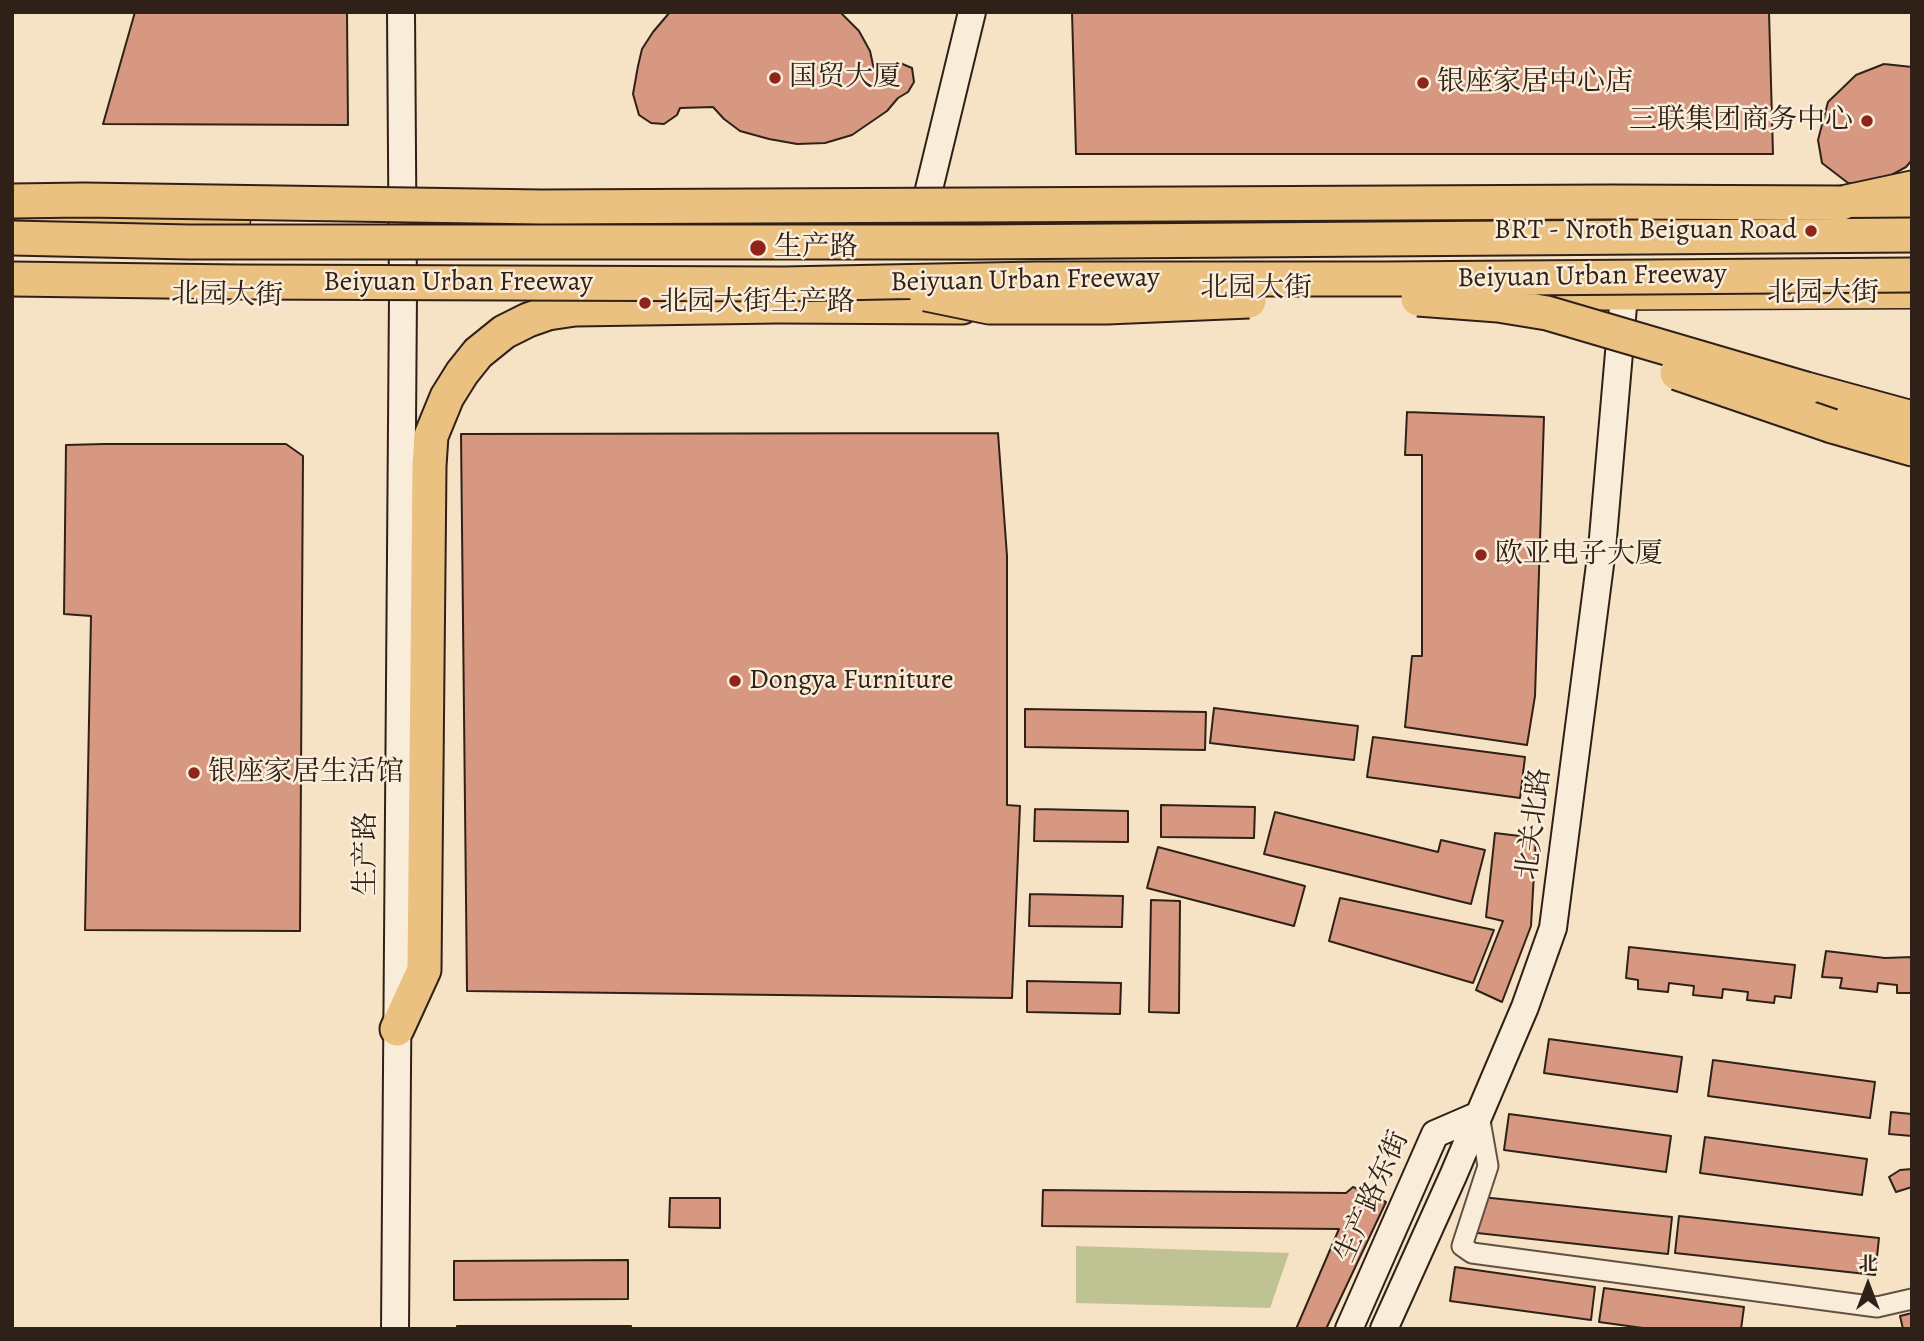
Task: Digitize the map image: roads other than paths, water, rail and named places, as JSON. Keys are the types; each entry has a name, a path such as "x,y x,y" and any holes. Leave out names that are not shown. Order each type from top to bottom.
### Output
{"highway":[{"path":"1842,203 1912,188"},
{"path":"12,201 542,207 1612,201 1842,203 1912,198"},
{"path":"1115,203 1273,239"},
{"path":"767,242 956,204"},
{"name":"Beiyuan Urban Freeway","path":"12,238 189,242 767,242 1912,235"},
{"name":"Beiyuan Urban Freeway","path":"12,279 784,284 1036,279 1912,275"},
{"path":"1107,307 1257,279"},
{"path":"784,284 928,295 989,307"},
{"path":"1431,299 1536,325 1832,426 1912,449"},
{"path":"397,1029 424,970 431,436 447,397 478,353 504,332 528,320 548,313 575,309 778,306 1107,307 1234,301 1431,299 1498,304 1547,313 1912,418"}],"main road":[{"path":"12,217 402,218 599,222 814,222 922,218 1117,220 1912,217"},
{"name":"北园大街","path":"12,291 317,298 1279,287 1536,296 1912,293"}],"street":[{"path":"401,12 402,218"},
{"path":"922,218 972,12"},
{"name":"生产路","path":"396,1329 402,218"},
{"name":"北关北路","path":"1384,1329 1525,1007 1553,928 1602,549 1624,295"},
{"path":"1479,1115 1488,1166 1462,1246 1472,1253 1877,1307 1912,1299"},
{"name":"生产路东街","path":"1349,1329 1435,1133 1479,1115"}],"place":[{"name":"国贸大厦","path":"775,78"},
{"name":"银座家居中心店","path":"1423,83"},
{"name":"三联集团商务中心","path":"1867,121"},
{"name":"BRT - Nroth Beiguan Road","path":"1811,231"},
{"name":"生产路","path":"758,248"},
{"name":"北园大街生产路","path":"645,303"},
{"name":"欧亚电子大厦","path":"1481,555"},
{"name":"Dongya Furniture","path":"735,681"},
{"name":"银座家居生活馆","path":"194,773"}]}
